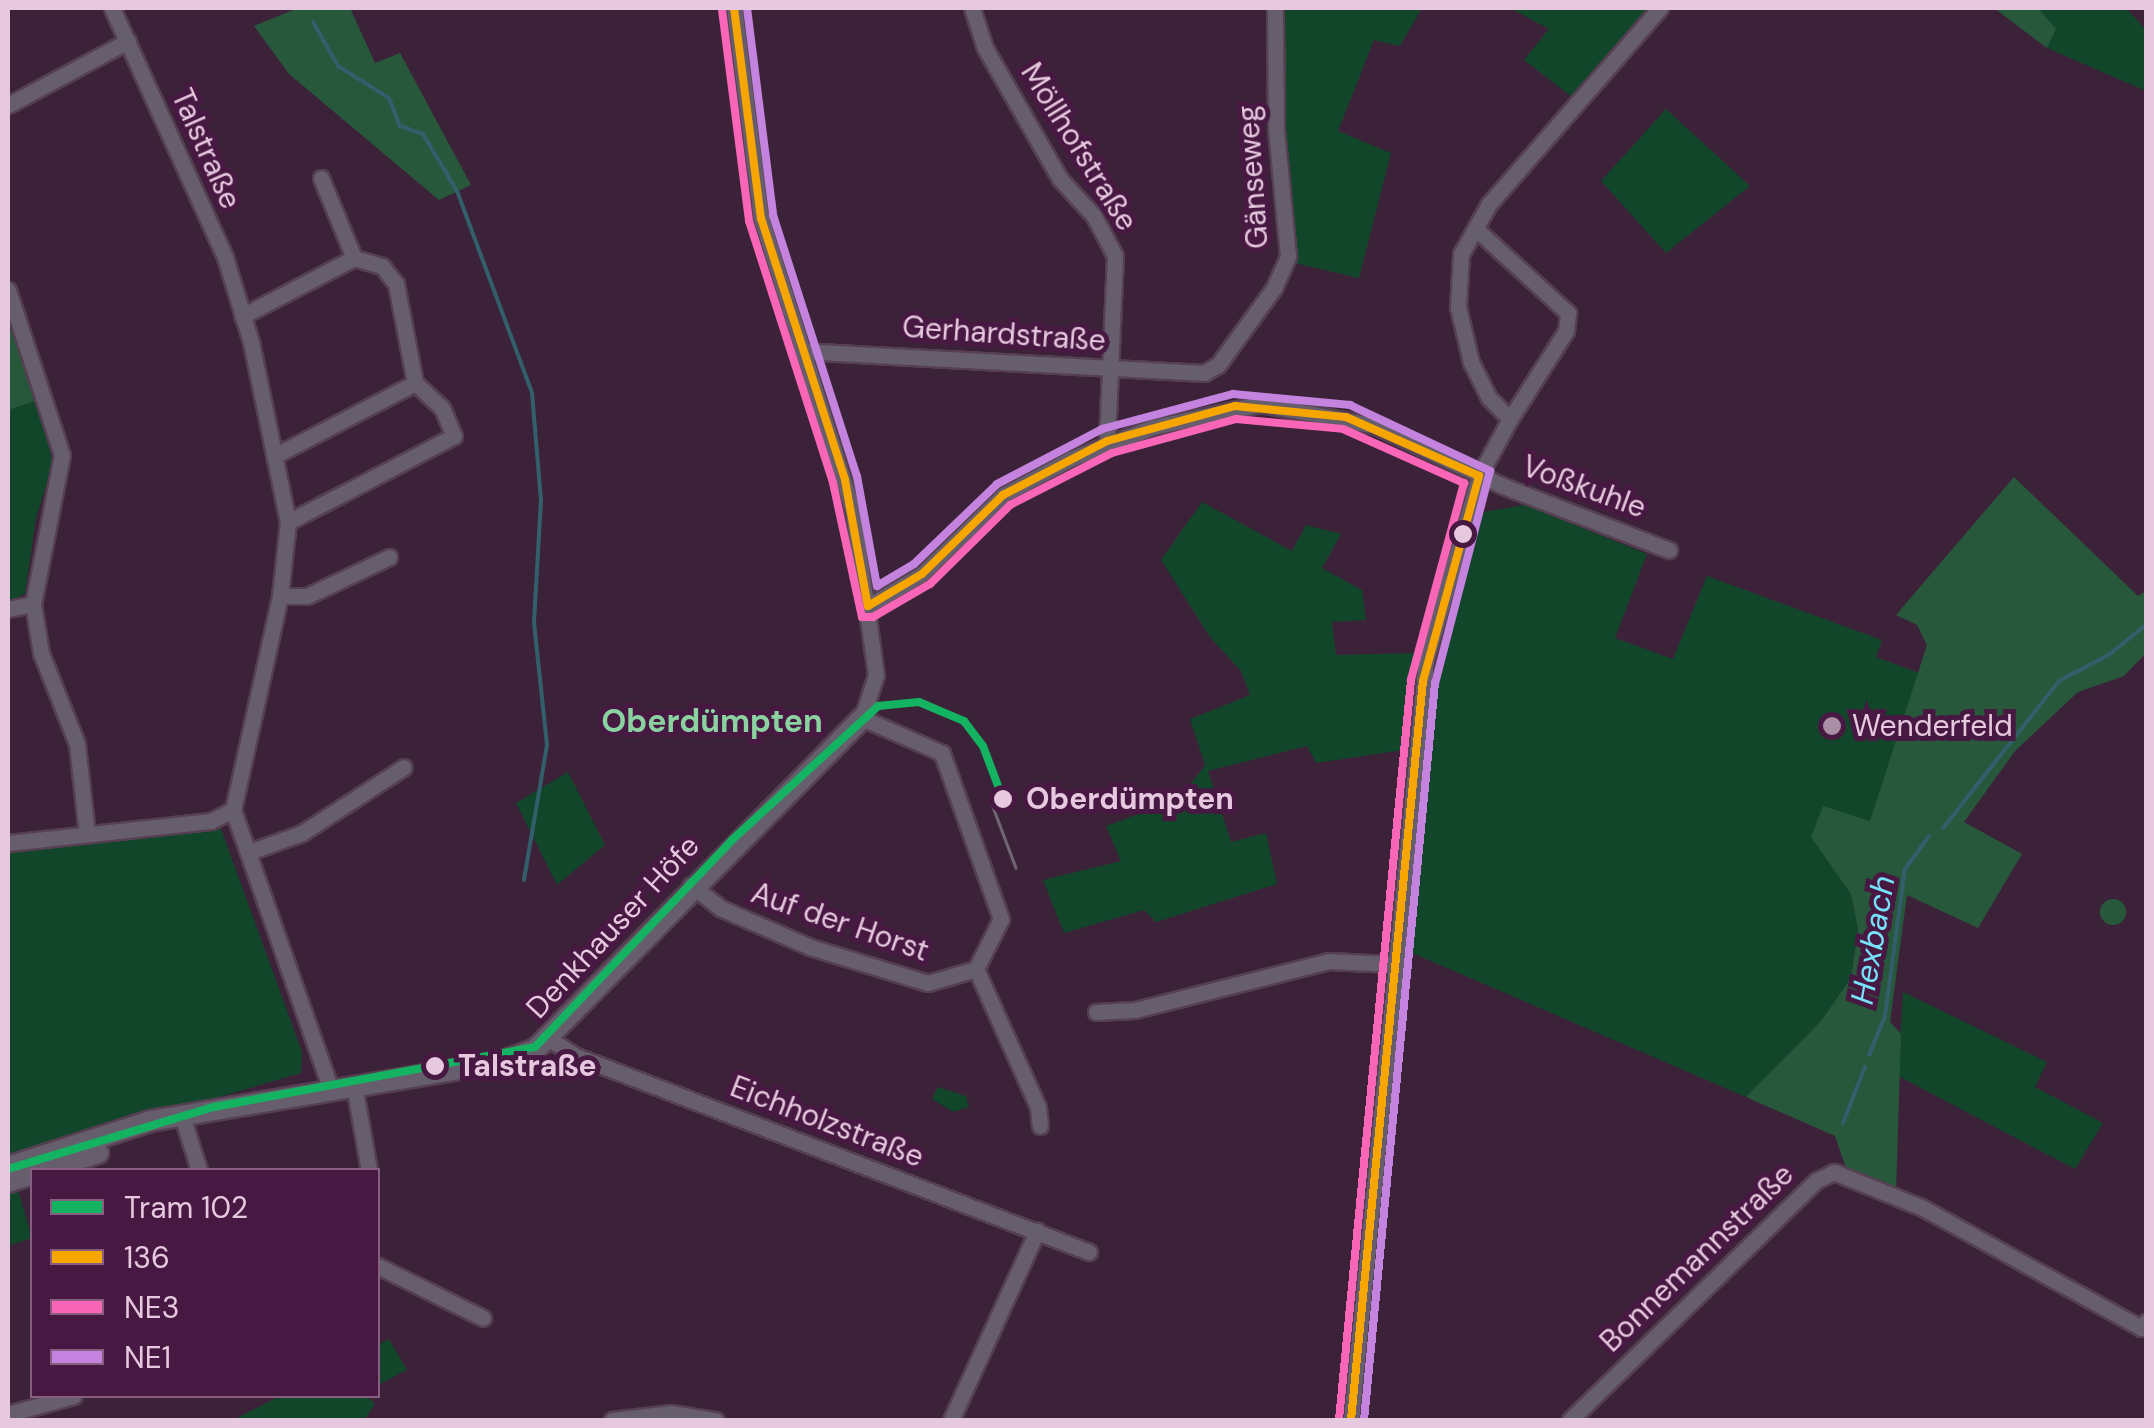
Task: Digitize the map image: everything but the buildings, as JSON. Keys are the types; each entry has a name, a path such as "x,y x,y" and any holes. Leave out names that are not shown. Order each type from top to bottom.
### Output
{"street":[{"name":"Talstraße","path":"112,8 225,257 288,522 280,596 233,810"},
{"path":"734,8 761,218 800,350 846,480 868,606 876,686 862,718 929,742 946,761 1000,905 998,934 976,968 1038,1106 1040,1126"},
{"name":"Möllhofstraße","path":"972,8 986,48 1041,146 1114,256 1107,440"},
{"name":"Gänseweg","path":"1204,373 1218,365 1274,288 1288,256 1276,130 1276,8"},
{"path":"1510,419 1489,398 1471,362 1458,307 1462,254 1489,204 1660,8"},
{"path":"8,104 128,41"},
{"path":"321,178 354,258"},
{"path":"1350,1420 1392,964 1426,660 1479,476 1566,331 1568,312 1476,229"},
{"path":"242,316 354,258 382,266 396,284 415,383 442,408 454,436 288,522"},
{"path":"8,290 62,454 34,604 41,653 77,744 87,834"},
{"name":"Gerhardstraße","path":"800,350 1204,373"},
{"path":"274,456 415,383"},
{"path":"868,606 922,574 1002,495 1107,440 1235,406 1299,408 1376,426 1479,476"},
{"name":"Voßkuhle","path":"1479,476 1669,550"},
{"path":"280,596 307,596 389,556"},
{"path":"8,609 34,604"},
{"name":"Denkhauser Höfe","path":"8,1167 150,1121 183,1119 501,1062 549,1038 692,886 862,718"},
{"path":"248,852 302,833 404,767"},
{"path":"8,843 211,820 233,810 331,1090"},
{"name":"Auf der Horst","path":"692,886 738,916 912,981 945,983 976,968"},
{"path":"1096,1012 1134,1010 1328,962 1392,964"},
{"name":"Eichholzstraße","path":"549,1038 576,1056 1089,1252"},
{"path":"354,1086 368,1168"},
{"path":"183,1119 198,1168"},
{"name":"Denkhauser Höfe","path":"48,1168 183,1119"},
{"name":"Bonnemannstraße","path":"1570,1420 1816,1180 1834,1172 1922,1208 2144,1325"},
{"path":"951,1420 1037,1232"},
{"path":"380,1267 482,1318"},
{"path":"8,1414 67,1398"},
{"path":"612,1420 671,1413 715,1420"}],"green space":[{"path":"298,8 350,8 375,63 400,53 471,185 439,200 289,74 254,26"},
{"path":"1278,8 1422,8 1400,46 1374,40 1338,131 1391,153 1359,278 1281,260"},
{"path":"1510,8 1670,8 1581,104 1524,60 1549,29"},
{"path":"1994,8 2038,8 2056,29 2047,48"},
{"path":"2038,8 2126,8 2146,30 2146,91 2047,48 2056,29"},
{"path":"1666,109 1750,186 1666,253 1601,181"},
{"path":"13,328 38,400 8,410 8,331"},
{"path":"38,400 53,464 36,518 25,594 8,602 8,410"},
{"path":"2014,477 2138,596 2146,591 2146,653 2124,676 2078,692 2015,751 1964,822 2022,854 1978,928 1907,895 1890,1022 1901,1034 1896,1192 1846,1168 1835,1136 1746,1097 1821,1021 1851,978 1858,929 1851,894 1811,837 1823,806 1870,821 1927,645 1917,625 1896,615"},
{"path":"1202,502 1292,551 1306,525 1341,534 1322,568 1362,590 1366,620 1332,622 1336,655 1415,653 1404,750 1316,763 1307,746 1208,771 1231,842 1266,833 1277,884 1156,922 1144,910 1064,933 1043,880 1121,861 1106,826 1180,799 1205,765 1190,719 1250,695 1241,671 1210,637 1161,560"},
{"path":"1525,505 1647,554 1615,638 1673,659 1707,576 1882,640 1876,657 1922,674 1870,822 1812,837 1851,894 1858,928 1851,978 1821,1021 1746,1097 1403,949 1440,652 1483,512"},
{"path":"568,772 605,845 557,885 516,803"},
{"path":"220,826 302,1052 301,1073 8,1159 8,851"},
{"path":"2113,899 2122,903 2126,912 2122,921 2113,925 2104,921 2100,912 2104,903"},
{"path":"1903,992 2047,1062 2035,1087 2103,1123 2075,1169 1898,1076"},
{"path":"938,1087 966,1096 969,1107 953,1112 932,1099"},
{"path":"15,1180 30,1239 8,1246 8,1183"},
{"path":"389,1339 407,1370 380,1384 380,1344"},
{"path":"276,1398 369,1398 375,1404 364,1420 233,1420"}],"waterway":[{"path":"313,22 338,66 389,98 400,126 423,134 457,191 532,393 541,500 534,623 547,745 524,880"},
{"name":"Hexbach","path":"1943,828 2059,681 2110,654 2146,625"},
{"name":"Hexbach","path":"1869,1055 1885,1016 1905,869 1929,836"},
{"name":"Hexbach","path":"1843,1123 1865,1067"}],"tram line":[{"name":"102","path":"8,1169 214,1107 535,1047 732,840 878,706 919,702 964,721 983,746 1003,799"},
{"path":"992,804 1016,868"}],"transit line":[{"name":"136","path":"734,8 761,218 845,480 868,606"},
{"name":"NE1","path":"747,8 773,215 857,476 877,586 914,564 997,484 1102,429 1233,394 1350,405 1490,471 1435,683 1364,1420"},
{"name":"NE3","path":"722,10 749,221 833,483 862,617 873,617 930,584 1010,505 1112,453 1236,419 1343,429 1464,483 1411,680 1339,1419"},
{"name":"136","path":"868,606 922,574 1003,495 1107,441 1235,406 1346,417 1479,476"},
{"name":"136","path":"1351,1420 1423,681 1479,476"}],"place":[{"name":"Wenderfeld","path":"1832,726"},
{"name":"Oberdümpten","path":"1003,799"},
{"name":"Talstraße","path":"435,1066"}],"district":[{"name":"Oberdümpten","path":"712,721"}]}
